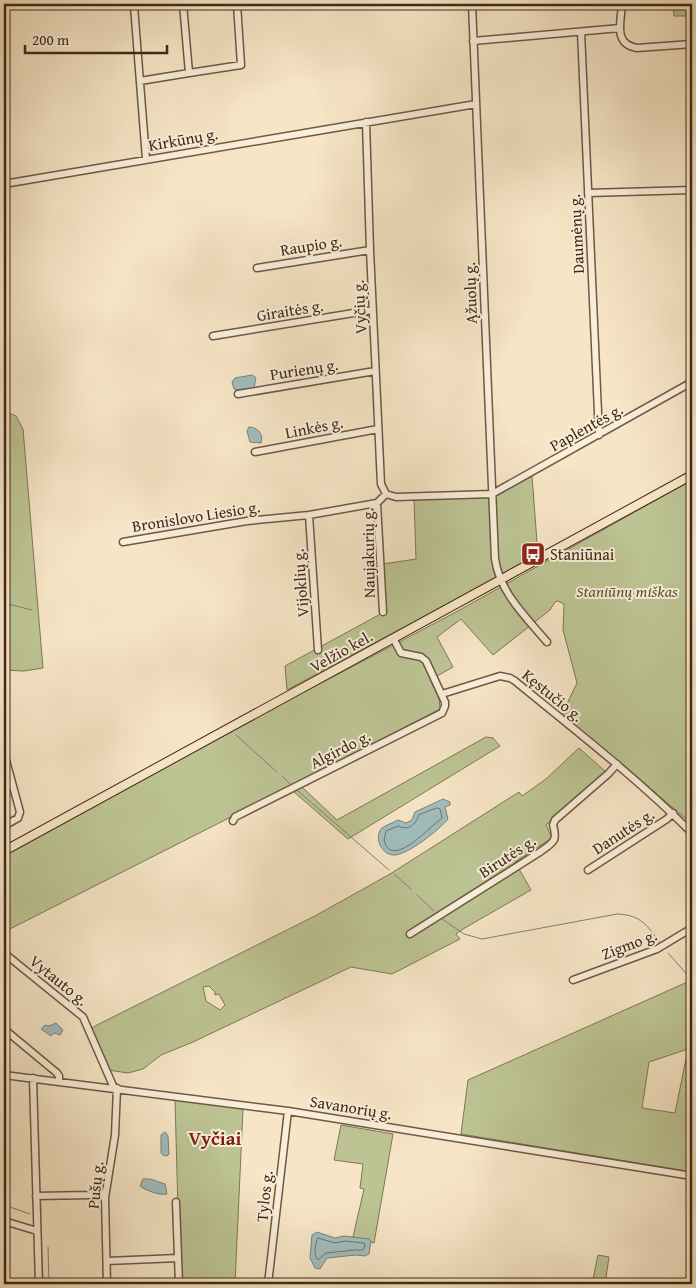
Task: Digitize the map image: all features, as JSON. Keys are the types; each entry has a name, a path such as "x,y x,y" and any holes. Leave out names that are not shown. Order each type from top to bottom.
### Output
{"main road":[{"name":"Velžio kel.","path":"4,851 692,475"}],"street":[{"path":"183,4 189,73"},
{"path":"140,81 241,65 237,4"},
{"name":"Ąžuolų g.","path":"472,4 495,559 497,571 507,594 547,642"},
{"path":"622,4 620,28 622,41 628,46 692,44"},
{"path":"134,6 146,160"},
{"path":"473,40 620,28"},
{"name":"Daumėnų g.","path":"581,32 599,436"},
{"path":"366,122 476,104"},
{"name":"Kirkūnų g.","path":"4,184 366,122"},
{"name":"Vyčių g.","path":"366,122 378,430 381,484 386,494"},
{"path":"588,193 692,190"},
{"name":"Raupio g.","path":"257,268 370,250"},
{"name":"Giraitės g.","path":"213,336 372,310"},
{"name":"Purienų g.","path":"238,394 375,371"},
{"name":"Paplentės g.","path":"492,494 599,436 692,382"},
{"name":"Linkės g.","path":"255,452 378,430"},
{"path":"386,494 396,497 492,494"},
{"name":"Naujakurių g.","path":"383,612 377,503 386,494"},
{"path":"309,515 377,503"},
{"name":"Bronislovo Liesio g.","path":"124,542 247,521 309,515"},
{"name":"Vijoklių g.","path":"309,515 318,650"},
{"path":"393,638 401,653 424,659 442,694"},
{"name":"Kęstučio g.","path":"442,694 500,676 510,678 617,764 692,832"},
{"name":"Algirdo g.","path":"233,821 235,818 438,716 445,706 442,694"},
{"path":"4,753 19,816 4,826"},
{"name":"Birutės g.","path":"410,934 540,852 554,841 556,835 553,825 555,820 617,764"},
{"name":"Danutės g.","path":"588,870 673,813"},
{"name":"Zigmo g.","path":"573,980 657,949 692,928"},
{"name":"Vytauto g.","path":"4,953 83,1017 116,1088"},
{"path":"4,1029 57,1073 59,1081"},
{"name":"Savanorių g.","path":"4,1075 288,1111 692,1176"},
{"path":"33,1078 39,1284"},
{"name":"Pušų g.","path":"107,1284 105,1193 115,1135 116,1088"},
{"name":"Tylos g.","path":"268,1284 288,1111"},
{"path":"36,1196 105,1193"},
{"path":"176,1202 179,1284"},
{"path":"4,1221 36,1231"},
{"path":"106,1261 178,1258"}],"green space":[{"path":"673,4 692,4 692,16 674,16"},
{"path":"4,411 16,416 23,429 43,668 24,671 4,670"},
{"path":"532,476 538,555 287,690 285,666 386,611 383,564 416,559 414,499 495,496"},
{"name":"Staniūnų miškas","path":"692,480 692,824 562,714 577,683 563,630 564,604 558,601 555,602 550,610 493,655 461,619 437,637 453,667 430,680 439,697 440,709 4,932 4,856 289,700 456,612"},
{"path":"486,737 493,738 500,746 348,839 293,791 302,787 337,820"},
{"path":"579,748 606,772 546,825 552,838 515,862 531,890 463,929 456,934 460,939 392,974 351,967 193,1042 161,1055 143,1069 128,1073 108,1070 90,1030 95,1026 315,916 390,874 519,792 522,796 546,779","holes":["209,986 215,992 215,995 219,994 225,1005 220,1010 206,1001 203,987"]},
{"path":"692,980 692,1172 461,1134 468,1080","holes":["688,1049 675,1113 642,1108 649,1062"]},
{"path":"175,1100 243,1109 235,1284 180,1284"},
{"path":"341,1125 393,1134 374,1243 353,1237 364,1189 360,1188 363,1164 334,1160"},
{"path":"598,1255 609,1257 605,1284 592,1284"}],"water":[{"path":"252,375 256,378 254,388 234,389 232,382 235,378"},
{"path":"249,427 255,428 260,432 262,437 261,443 250,442 247,431"},
{"path":"443,799 450,802 450,805 445,807 448,819 431,835 400,854 390,854 380,846 378,837 381,829 398,820 406,823 412,820 415,812"},
{"path":"56,1023 63,1030 60,1035 54,1033 51,1036 41,1029 45,1025 49,1026"},
{"path":"165,1132 168,1136 169,1154 167,1156 161,1153 161,1135"},
{"path":"143,1179 150,1179 165,1184 167,1194 142,1188 140,1186"},
{"path":"317,1232 335,1238 344,1236 369,1239 371,1241 369,1254 365,1256 327,1258 320,1269 315,1268 310,1258 312,1235"}],"waterway":[{"path":"4,603 32,610"},
{"path":"236,735 277,772"},
{"path":"282,776 292,786"},
{"path":"298,791 389,870"},
{"path":"394,874 411,889"},
{"path":"417,895 434,911"},
{"path":"442,919 464,934 482,939 617,914 632,916 643,922 660,943"},
{"path":"668,953 692,980"},
{"path":"4,1205 30,1214"},
{"path":"48,1247 49,1284"}],"place":[{"name":"Staniūnai","path":"533,554"}],"district":[{"name":"Vyčiai","path":"215,1138"}]}
